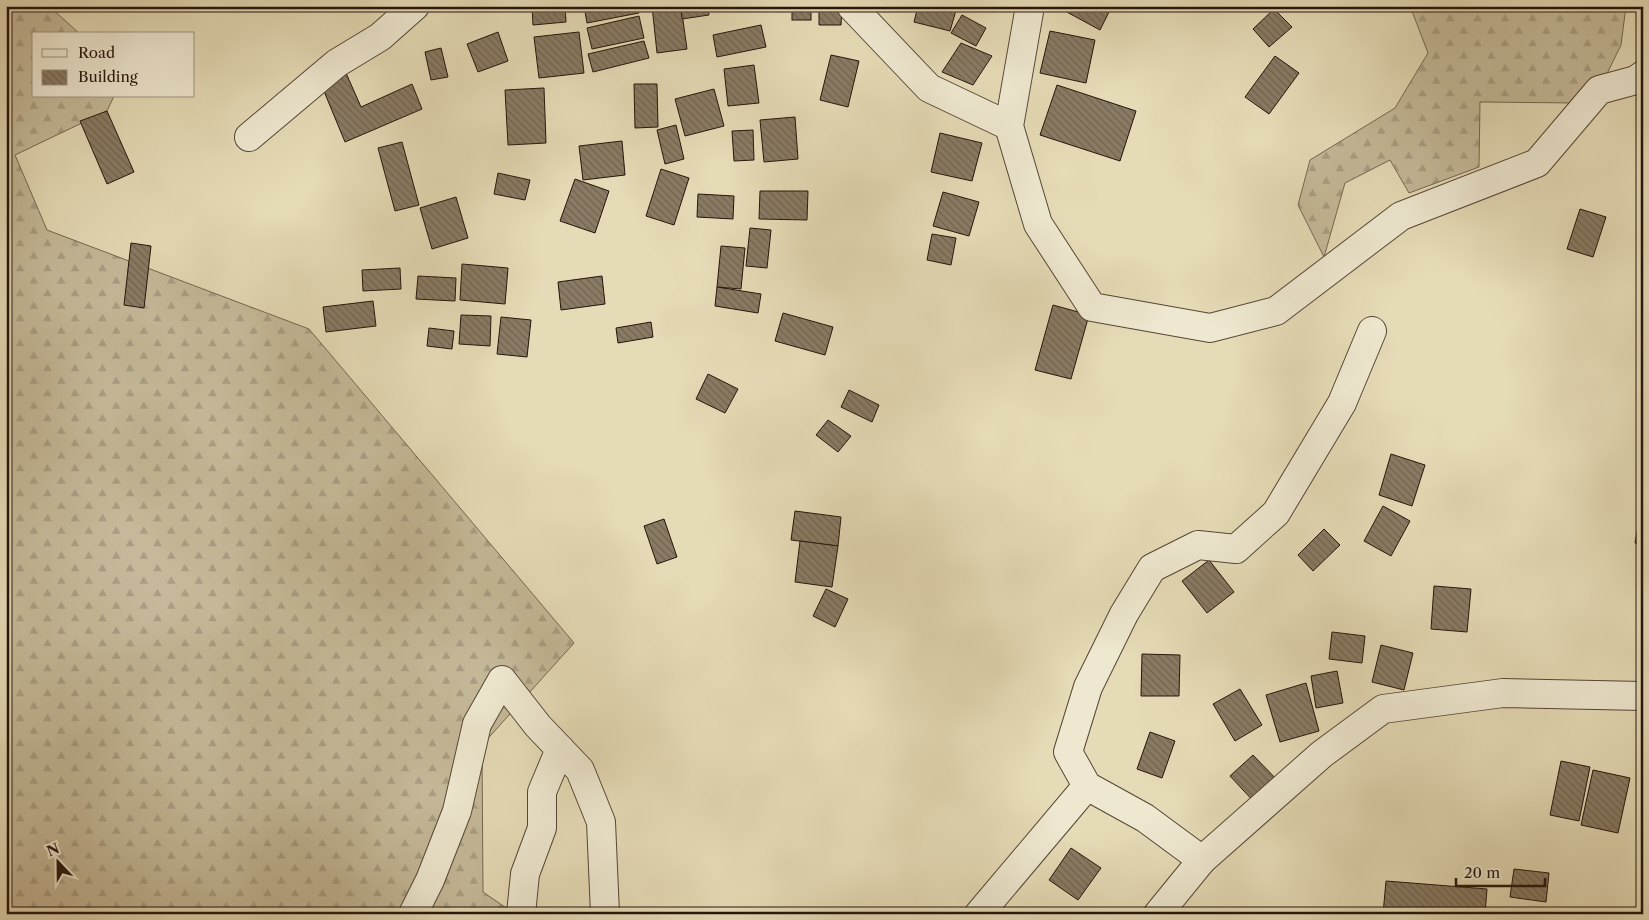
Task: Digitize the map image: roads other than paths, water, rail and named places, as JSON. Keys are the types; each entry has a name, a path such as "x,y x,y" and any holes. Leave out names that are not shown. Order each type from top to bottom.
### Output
{"street":[{"path":"249,136 338,63 380,37 415,6"},
{"path":"851,6 929,88 1009,126"},
{"path":"1030,6 1009,126 1038,224 1092,307 1210,328 1276,311 1401,216 1537,163 1599,90 1640,83"},
{"path":"1202,860 1145,818 1087,786 1068,752 1088,686 1124,614 1152,568 1198,545 1236,549 1276,513 1342,403 1372,331"},
{"path":"413,914 430,880 457,811 477,724 502,680 538,726 580,770 601,822 605,914"},
{"path":"1158,914 1202,860 1322,754 1383,710 1503,693 1643,696"},
{"path":"521,914 525,874 542,828 542,792 560,749"},
{"path":"980,914 1087,786"}]}
